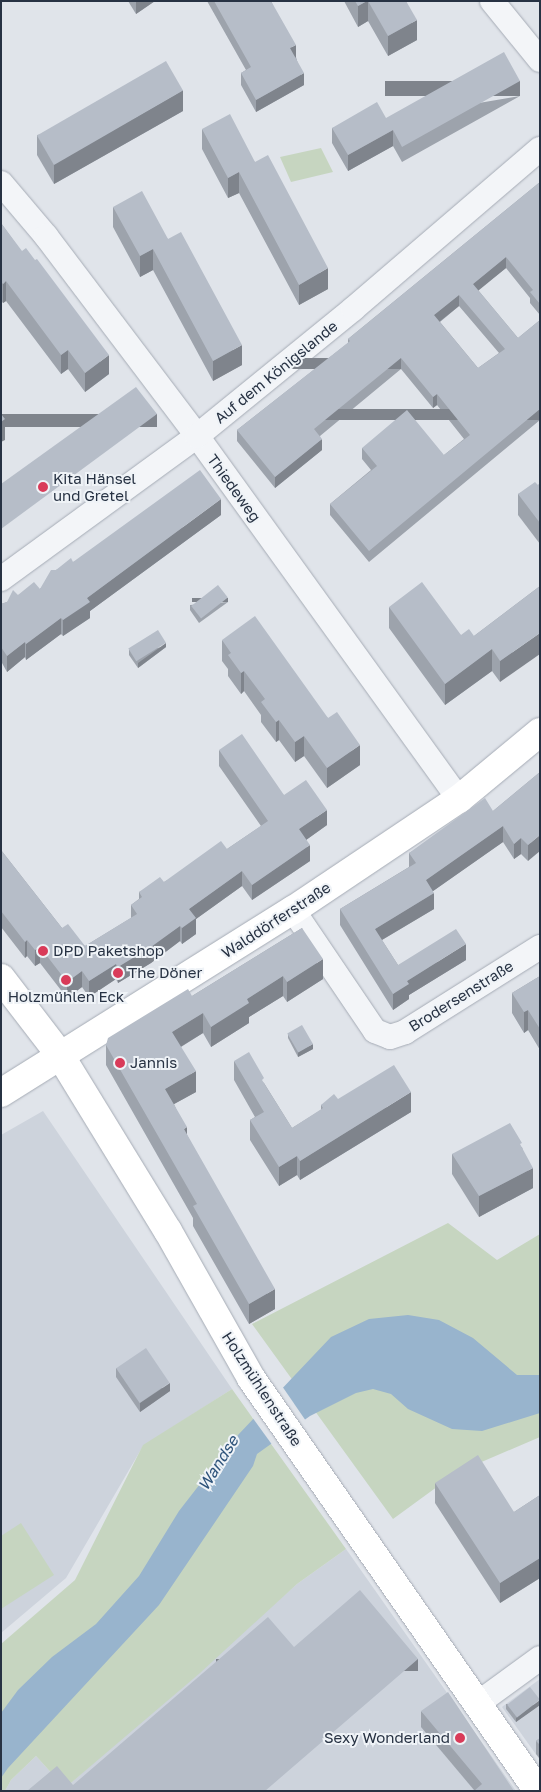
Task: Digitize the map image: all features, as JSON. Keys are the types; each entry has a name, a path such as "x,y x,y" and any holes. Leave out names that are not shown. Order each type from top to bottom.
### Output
{"street":[{"path":"492,1 540,60"},
{"name":"Auf dem Königslande","path":"1,579 197,436 353,309 540,149"},
{"name":"Thiedeweg","path":"1,183 46,236 197,436 459,799"},
{"name":"Walddörferstraße","path":"1,1093 293,910 459,799 540,732"},
{"name":"Brodersenstraße","path":"293,910 375,1031 390,1037 405,1032 540,947"},
{"name":"Holzmühlenstraße","path":"1,978 60,1055 168,1231 239,1360 262,1395 538,1791"},
{"path":"477,1704 540,1658"}],"shaded area":[{"path":"43,1111 232,1389 143,1446 66,1578 1,1633 1,1135"},
{"path":"346,1549 516,1791 5,1791 11,1780 36,1756 65,1788 297,1584"},
{"path":"540,1679 540,1760 502,1707"}],"green space":[{"path":"321,148 333,172 291,182 280,157"},
{"path":"448,1223 497,1260 540,1234 540,1437 456,1473 393,1519 252,1324"},
{"path":"232,1389 346,1549 297,1584 200,1673 65,1788 36,1756 11,1780 5,1791 1,1791 1,1644 75,1580 143,1445"},
{"path":"21,1523 54,1575 1,1609 1,1536"}],"water":[{"name":"Wandse","path":"408,1315 439,1320 473,1338 517,1375 540,1375 540,1413 482,1431 452,1429 408,1409 391,1394 373,1389 356,1393 310,1416 257,1454 253,1466 159,1605 8,1768 1,1778 1,1713 18,1690 52,1657 96,1624 139,1576 179,1511 238,1435 331,1337 369,1319"}],"pier":[{"path":"282,1386 306,1421 273,1446 252,1417"}],"building":[{"path":"214,1 271,1 296,45 290,48 304,73 256,100 241,73 251,67"},
{"path":"355,1 367,1 358,6"},
{"path":"368,1 406,1 417,20 388,36"},
{"path":"504,52 520,81 402,147 393,130 348,155 332,128 377,102 386,118"},
{"path":"166,61 183,90 54,165 37,136"},
{"path":"230,114 255,162 268,155 328,268 299,285 239,172 228,178 202,129"},
{"path":"540,182 540,304 530,292 533,290 506,257 473,284 518,338 540,320 540,409 369,551 330,504 377,466 362,448 407,410 444,455 470,435 437,394 433,397 401,358 314,429 322,439 275,477 237,430 350,341 348,339","holes":["459,295 505,349 478,368 434,315"]},
{"path":"142,191 168,239 181,232 242,345 213,361 153,249 140,256 113,207"},
{"path":"1,223 22,251 26,248 35,260 37,259 109,355 85,373 68,350 61,355 6,281 3,284 1,282"},
{"path":"136,387 157,414 1,529 1,484"},
{"path":"1,414 5,419 1,422"},
{"path":"200,470 221,499 87,598 90,602 63,620 61,618 7,656 1,647 1,604 7,602 13,590 18,595 34,582 40,589 51,570 56,570 71,558 73,562"},
{"path":"535,482 538,485 540,484 540,523 518,494"},
{"path":"422,582 461,635 469,629 474,636 540,586 540,633 500,661 492,649 445,684 389,607"},
{"path":"218,585 228,598 201,619 191,606"},
{"path":"255,616 328,718 337,712 360,745 327,768 304,736 295,742 279,720 276,722 261,702 265,699 244,671 241,673 228,655 231,653 222,640"},
{"path":"158,630 166,643 136,661 128,649"},
{"path":"242,734 284,795 306,780 327,810 299,829 310,845 252,885 242,871 189,909 196,918 182,928 180,926 151,947 118,967 116,964 89,981 82,971 67,982 40,947 35,950 27,940 25,942 1,911 1,850 62,928 68,924 85,946 137,914 131,905 142,897 139,892 160,877 164,882 221,841 227,849 268,821 219,750"},
{"path":"540,772 540,835 528,845 521,838 514,844 503,826 426,880 434,893 375,929 398,965 456,929 466,944 407,981 409,984 393,994 340,909 416,863 409,853 485,798 493,811"},
{"path":"302,928 323,959 287,982 283,976 247,999 249,1003 211,1027 203,1013 172,1032 196,1071 165,1089 187,1127 184,1129 275,1289 249,1304 193,1206 197,1204 106,1045 108,1038 188,989 192,996"},
{"path":"540,976 540,1029 528,1010 524,1012 512,993"},
{"path":"302,1025 313,1044 298,1053 287,1034"},
{"path":"249,1052 264,1078 262,1080 292,1128 323,1108 321,1105 334,1094 338,1099 394,1065 411,1092 300,1161 297,1156 279,1167 250,1120 264,1112 234,1061"},
{"path":"510,1123 522,1143 520,1144 533,1168 479,1196 452,1154"},
{"path":"146,1348 169,1383 140,1403 116,1368"},
{"path":"478,1455 514,1512 540,1495 540,1558 500,1583 435,1483"},
{"path":"360,1590 418,1659 265,1791 27,1791 57,1766 73,1785 268,1617 294,1647"},
{"path":"530,1687 540,1700 517,1717 507,1705"},
{"path":"448,1692 514,1791 474,1791 482,1784 421,1711"}],"place":[{"name":"Kita Hänsel und Gretel","path":"43,487"},
{"name":"DPD Paketshop","path":"43,951"},
{"name":"The Döner","path":"118,973"},
{"name":"Holzmühlen Eck","path":"66,980"},
{"name":"Jannis","path":"120,1063"},
{"name":"Sexy Wonderland","path":"460,1738"}]}
